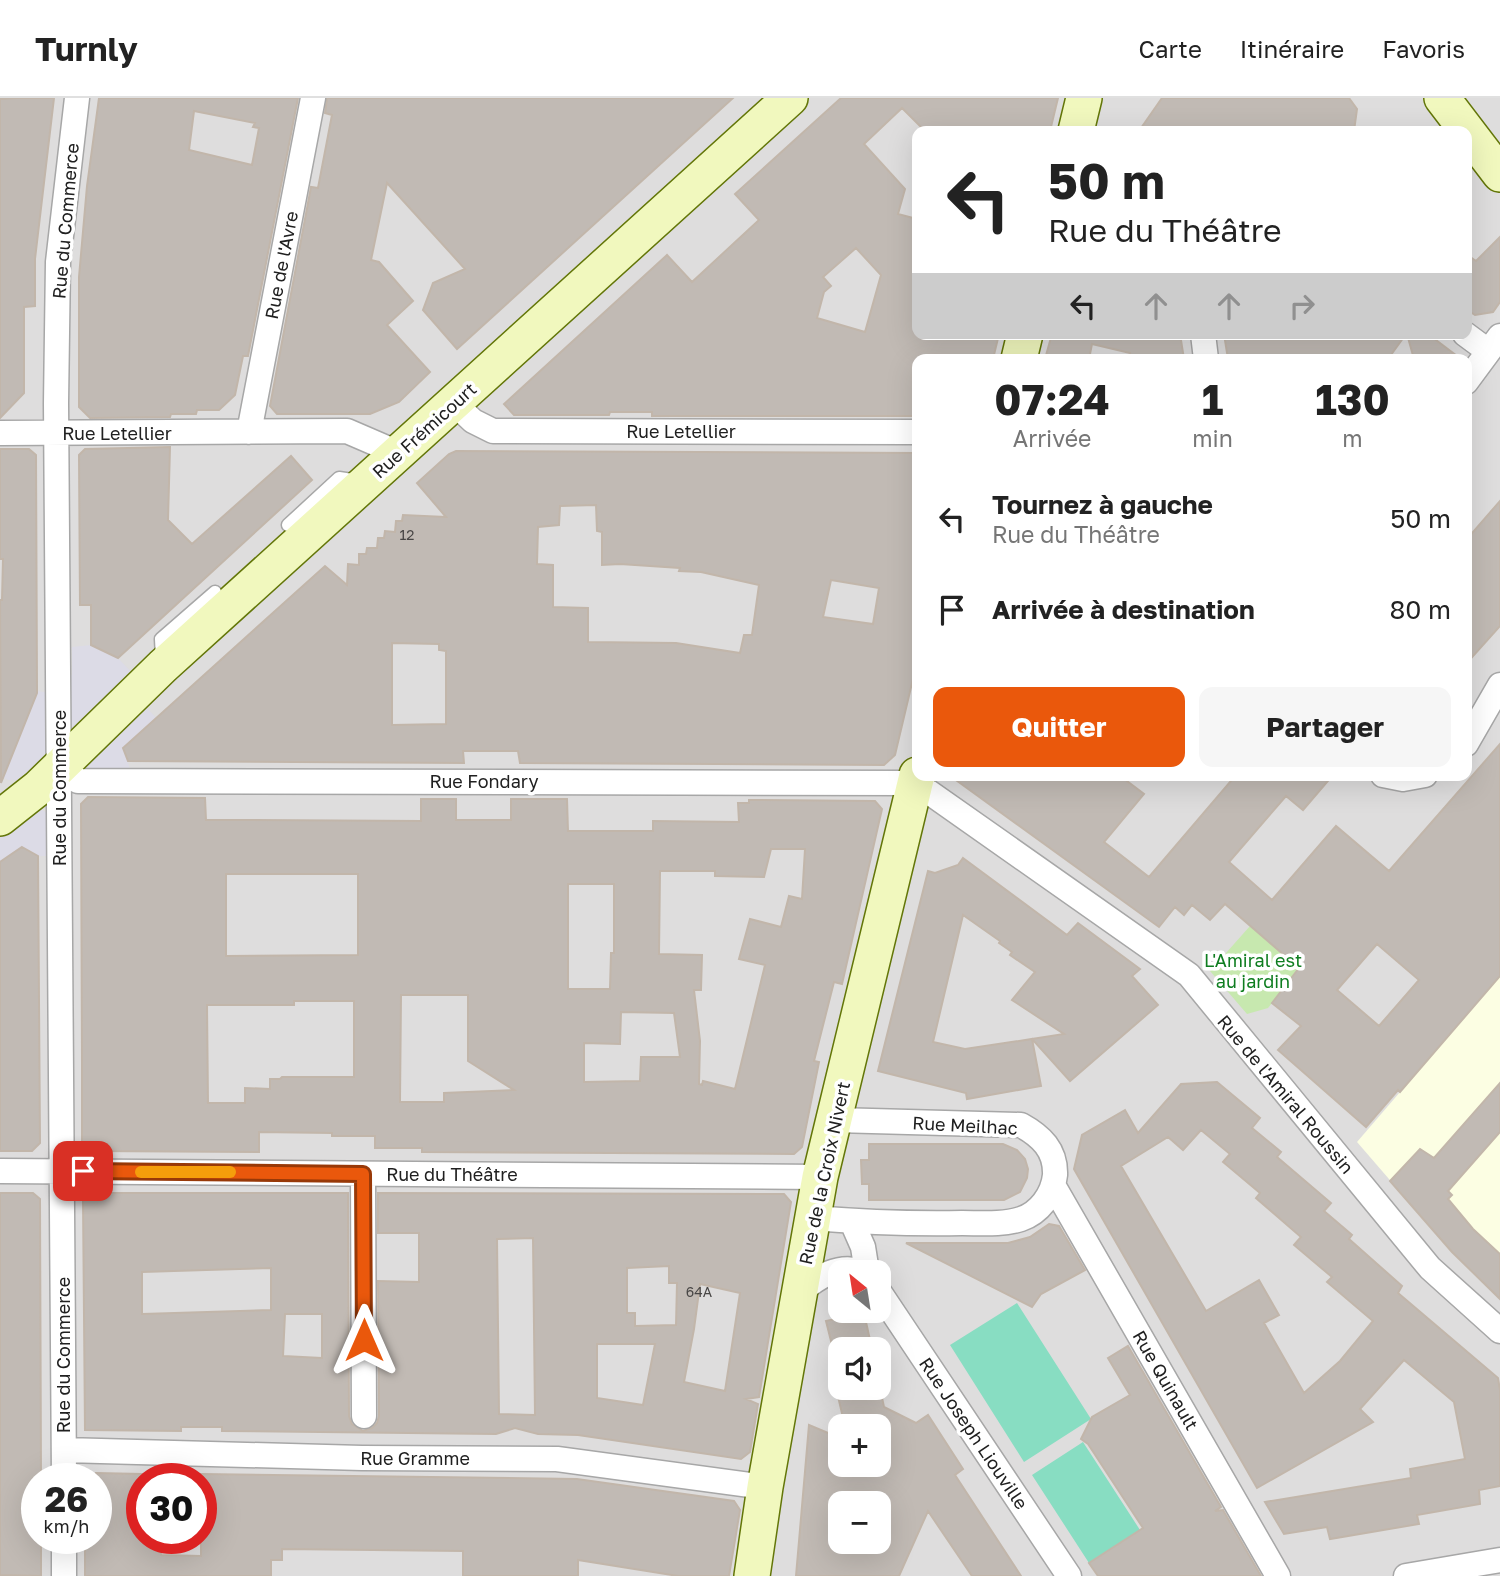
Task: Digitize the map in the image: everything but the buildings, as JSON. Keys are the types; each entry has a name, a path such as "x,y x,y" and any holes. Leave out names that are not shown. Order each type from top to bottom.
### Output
{"main road":[{"name":"Rue Frémicourt","path":"6,804 38,788 163,666 790,98"},
{"path":"1077,126 1084,98"},
{"path":"1442,98 1463,126"},
{"path":"1472,137 1500,174"},
{"name":"Rue de la Croix Nivert","path":"752,1576 765,1487 820,1177 916,781"}],"street":[{"name":"Rue du Commerce","path":"64,1463 58,262 77,98"},
{"name":"Rue de l'Avre","path":"249,432 313,98"},
{"path":"1472,336 1494,344 1472,374"},
{"name":"Rue Letellier","path":"455,404 473,421 493,431 912,432"},
{"name":"Rue Letellier","path":"0,433 347,431 398,453"},
{"path":"1472,734 1500,685"},
{"name":"Rue Fondary","path":"60,764 78,781 912,779"},
{"name":"Rue de l'Amiral Roussin","path":"919,781 1189,975 1430,1268 1500,1331"},
{"name":"Rue Meilhac","path":"835,1120 1021,1125 1038,1135 1052,1156 1055,1173 1053,1185"},
{"name":"Rue du Théâtre","path":"0,1171 820,1177"},
{"path":"363,1174 364,1416"},
{"path":"812,1219 852,1222 997,1223 1022,1219 1042,1206 1053,1185"},
{"name":"Rue Quinault","path":"1053,1185 1278,1576"},
{"path":"852,1222 863,1247 864,1260"},
{"path":"800,1292 828,1273"},
{"name":"Rue Joseph Liouville","path":"891,1309 1069,1576"},
{"name":"Rue Gramme","path":"64,1450 362,1458 557,1459 765,1487"},
{"path":"64,1554 64,1576"},
{"path":"1406,1576 1500,1560"}],"lane":[{"path":"288,525 339,478 366,482"},
{"path":"163,666 161,639 215,592"}],"shaded area":[{"path":"0,98 1500,98 1500,1576 0,1576"},
{"path":"91,645 118,658 134,675 73,729 68,726 66,679 72,675 72,647"},
{"path":"37,691 52,693 48,752 23,776 17,780 8,780 0,776 0,761 13,752"},
{"path":"140,706 147,708 157,719 123,748 130,769 101,769 81,775 77,762"},
{"path":"42,810 49,814 54,856 38,856 22,847 0,862 0,834 34,811"},
{"path":"1500,976 1500,1299 1452,1252 1357,1142"}],"green space":[{"name":"L'Amiral est au jardin","path":"1250,926 1279,951 1310,955 1268,1008 1247,1014 1210,971"},
{"path":"1017,1303 1091,1419 1024,1462 950,1345"},
{"path":"1083,1442 1140,1530 1089,1563 1032,1475"}],"slow traffic":[{"path":"141,1172 230,1172"}],"route":[{"path":"83,1171 363,1174 364,1340"}]}
